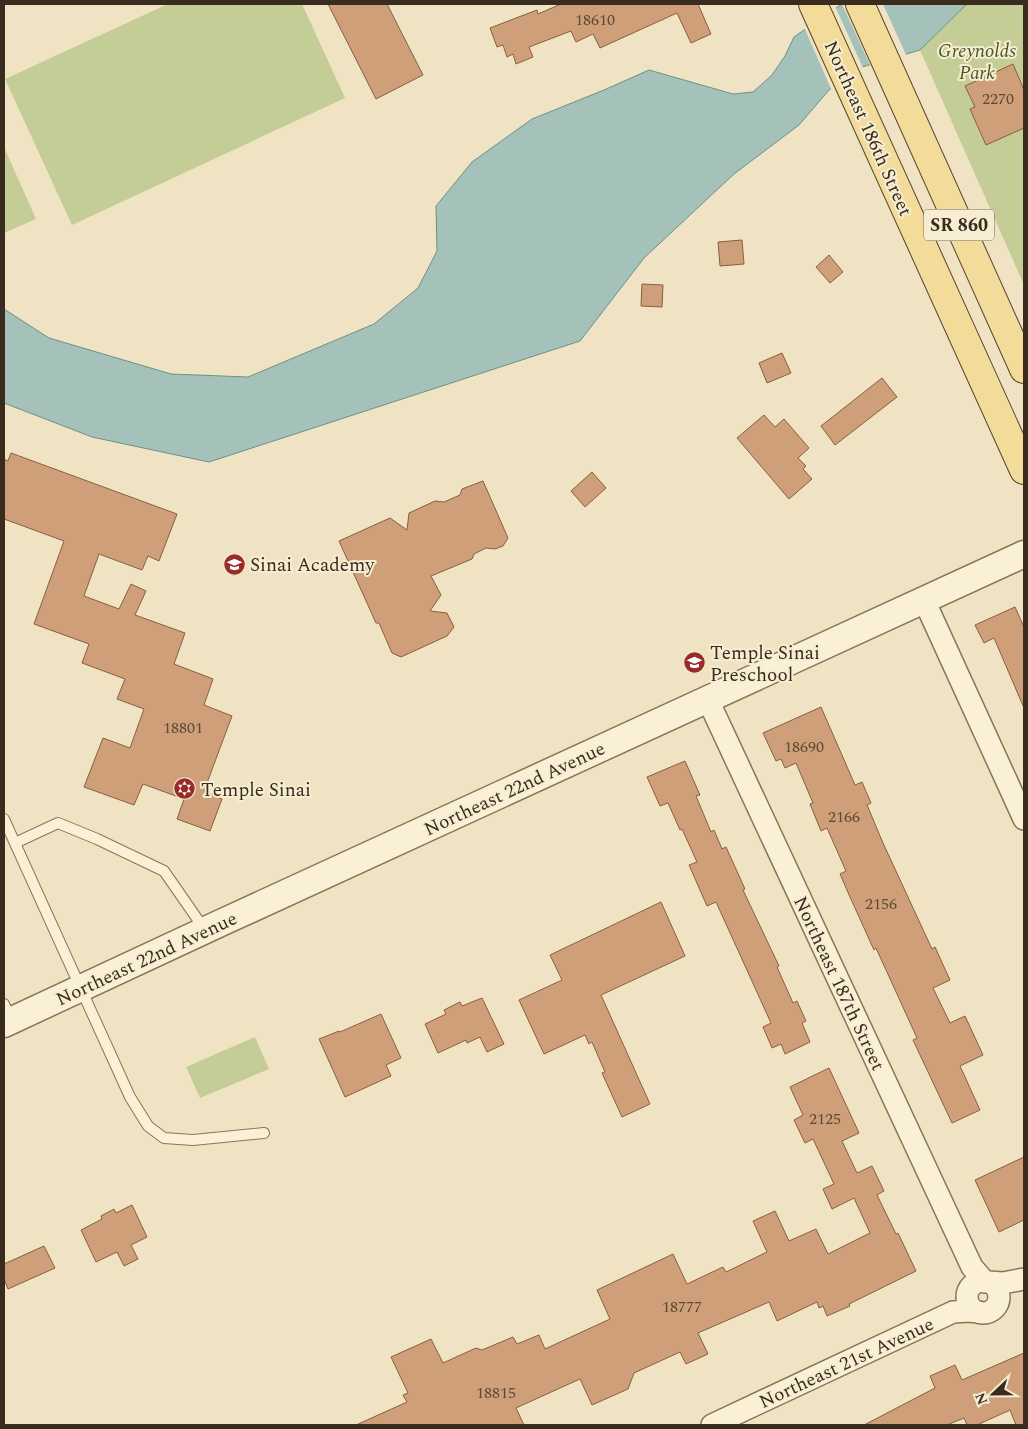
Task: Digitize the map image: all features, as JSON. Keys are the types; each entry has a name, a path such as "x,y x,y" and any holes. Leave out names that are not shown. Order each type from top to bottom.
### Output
{"main road":[{"name":"SR 860","path":"860,4 1024,369"},
{"name":"Northeast 186th Street","path":"814,7 1024,470"},
{"path":"888,170 926,152"}],"street":[{"name":"Northeast 22nd Avenue","path":"6,1016 80,988 1024,554"},
{"path":"924,600 1024,819"},
{"name":"Northeast 187th Street","path":"708,700 976,1282"},
{"path":"976,1282 1003,1283 1024,1280"},
{"path":"976,1282 968,1303 970,1307 988,1308 1024,1280"},
{"path":"976,1282 996,1289 998,1299 988,1308"},
{"name":"Northeast 21st Avenue","path":"712,1425 953,1312 976,1282"},
{"name":"Northeast 21st Avenue","path":"953,1312 988,1308"}],"lane":[{"path":"4,819 130,1098 148,1126 164,1138 193,1140 264,1133"},
{"path":"14,842 58,823 97,839 164,871 205,930"}],"green space":[{"path":"168,4 302,4 345,98 72,225 5,79"},
{"name":"Greynolds Park","path":"967,4 1024,4 1024,285 920,50"},
{"path":"4,147 36,219 4,233"},
{"path":"255,1037 269,1069 200,1098 186,1067"}],"water":[{"path":"842,4 967,4 920,50 862,67 829,90 799,125 734,174 644,258 580,341 209,462 92,437 4,403 4,309 49,338 171,374 248,377 374,324 418,288 437,251 436,206 472,162 532,119 649,70 733,94 753,92 772,75 785,56 794,37"}],"pier":[{"path":"842,4 883,4 907,57 871,67"},
{"path":"835,6 864,70 832,91 804,27"}],"building":[{"path":"328,4 387,4 423,75 376,99"},
{"path":"561,4 698,4 711,34 691,43 677,13 600,48 593,34 576,42 571,31 529,47 533,57 516,64 513,54 507,57 503,45 497,47 490,28 537,10 538,14"},
{"path":"1013,64 1024,90 1024,128 986,145 970,109 975,107 965,86"},
{"path":"742,240 744,264 720,266 718,242"},
{"path":"829,255 843,272 830,283 816,267"},
{"path":"642,284 663,285 662,307 641,306"},
{"path":"782,353 791,373 767,383 759,363"},
{"path":"882,378 897,397 835,445 821,426"},
{"path":"764,415 775,427 784,419 809,448 798,458 806,466 803,469 812,479 789,499 737,438"},
{"path":"11,453 177,514 159,561 148,556 142,570 99,554 84,596 119,609 131,584 146,591 135,615 185,633 174,664 213,679 204,705 232,716 204,791 222,799 210,831 177,819 184,799 143,784 134,805 84,787 103,738 130,748 144,709 117,699 125,679 82,663 89,644 34,624 64,541 4,519 4,459 8,461"},
{"path":"592,472 606,488 585,507 571,491"},
{"path":"483,481 508,538 503,546 495,549 486,548 474,554 472,559 431,576 441,595 430,611 447,613 454,627 447,636 401,657 392,653 379,623 376,623 339,541 390,518 407,530 409,513 435,501 444,502 460,495 462,489"},
{"path":"1015,607 1024,627 1024,708 994,638 984,643 975,625"},
{"path":"821,707 855,785 862,782 871,803 867,805 883,843 932,949 935,947 950,980 933,988 950,1023 965,1016 983,1055 960,1066 980,1110 952,1123 913,1040 917,1038 876,948 874,950 840,874 846,871 827,828 821,831 810,804 813,803 796,763 785,768 781,759 776,761 763,733"},
{"path":"685,761 700,795 696,796 711,832 714,830 722,849 726,847 745,889 743,890 779,966 777,967 793,1003 797,1001 806,1021 802,1023 810,1042 785,1054 781,1044 772,1048 763,1027 771,1023 716,902 707,906 689,865 697,862 682,829 680,830 668,803 660,806 647,777"},
{"path":"661,902 685,956 601,995 650,1104 622,1117 602,1073 605,1072 592,1042 589,1044 585,1035 544,1054 519,1000 562,980 550,955"},
{"path":"482,998 504,1044 487,1052 480,1037 467,1043 466,1040 438,1053 425,1024 446,1014 444,1010 460,1002 462,1006"},
{"path":"381,1014 401,1058 386,1065 391,1076 345,1097 319,1039"},
{"path":"829,1068 859,1133 842,1141 857,1173 872,1166 884,1191 877,1195 916,1271 827,1316 823,1306 819,1308 817,1302 777,1321 769,1302 698,1333 708,1354 686,1364 680,1352 634,1373 628,1389 592,1405 580,1379 516,1408 524,1425 356,1425 407,1402 403,1395 408,1393 391,1357 431,1339 443,1363 476,1348 482,1350 513,1337 517,1344 539,1335 545,1349 610,1319 597,1290 673,1254 687,1284 723,1267 726,1272 767,1252 753,1221 775,1211 789,1241 816,1229 828,1254 870,1233 854,1198 832,1209 823,1189 834,1184 813,1139 805,1143 794,1120 803,1115 790,1087"},
{"path":"1024,1157 1024,1220 999,1232 975,1180"},
{"path":"132,1205 147,1237 131,1245 138,1259 124,1266 117,1252 96,1262 81,1230 102,1219 101,1216 114,1209 116,1213"},
{"path":"44,1246 55,1268 8,1289 4,1279 4,1264"},
{"path":"1024,1353 1024,1425 1016,1425 1010,1410 977,1425 967,1425 964,1418 947,1425 864,1425 935,1388 930,1376 955,1365 962,1380"}],"place":[{"name":"Sinai Academy","path":"234,564"},
{"name":"Temple Sinai Preschool","path":"694,663"},
{"name":"Temple Sinai","path":"185,789"}]}
